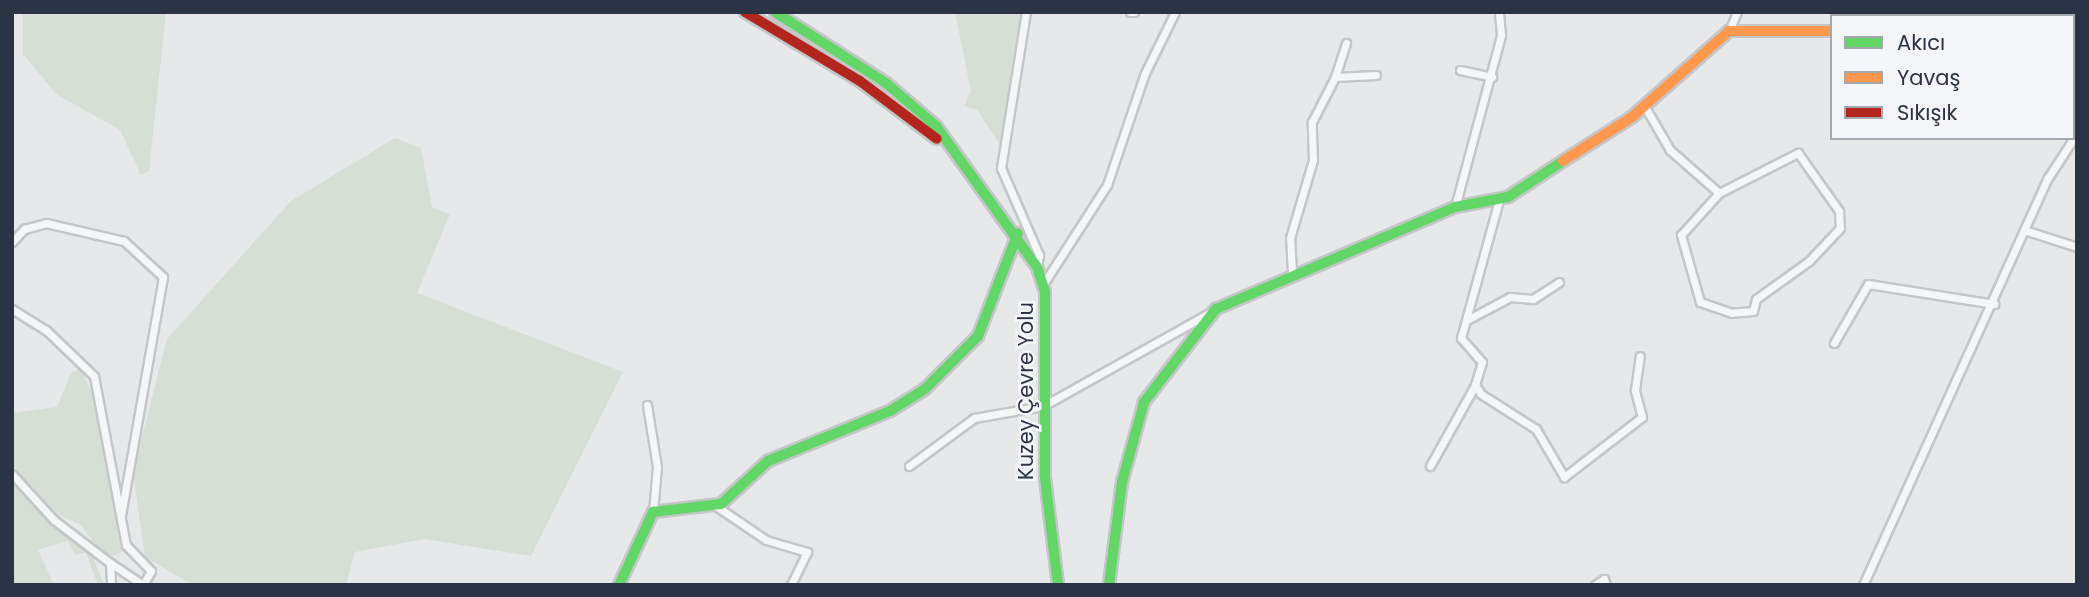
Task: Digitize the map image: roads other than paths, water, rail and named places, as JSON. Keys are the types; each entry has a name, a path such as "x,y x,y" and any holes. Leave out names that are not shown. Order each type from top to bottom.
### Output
{"street":[{"name":"Kuzey Çevre Yolu","path":"745,12 898,107 975,175"},
{"name":"Kuzey Çevre Yolu","path":"775,12 914,105 975,175 1018,233 1037,267 1044,282 1043,406 1058,585"},
{"path":"1026,12 1001,168 1039,255 1037,267"},
{"path":"1044,282 1107,186 1145,73 1175,12"},
{"path":"1455,207 1492,77 1499,12"},
{"path":"909,466 974,418 1043,406 1216,309 1292,273 1455,207 1499,200 1645,107 1728,31 1737,12"},
{"path":"1728,31 1830,32"},
{"path":"1292,273 1290,238 1313,160 1312,122 1335,77 1346,43"},
{"path":"1460,70 1492,77"},
{"path":"1335,77 1376,75"},
{"path":"1645,107 1671,150 1719,193"},
{"path":"1863,585 1994,304 2024,230 2073,140"},
{"path":"1798,153 1839,211 1840,228 1809,261 1756,299 1753,311 1732,313 1700,302 1681,235 1719,193 1798,153"},
{"path":"1430,466 1475,385 1482,362 1461,341 1499,200"},
{"path":"12,242 24,229 46,223 124,241 163,277 121,515"},
{"path":"2024,230 2077,247"},
{"path":"653,512 716,506 768,461 881,415 925,389 978,336 1018,233"},
{"path":"1467,320 1510,297 1533,299 1559,282"},
{"path":"1834,343 1868,284 1994,304"},
{"path":"12,309 46,330 94,376 126,545 151,577 137,584 54,520 12,474"},
{"path":"1109,585 1122,482 1144,402 1216,309"},
{"path":"1475,385 1536,429 1564,477 1642,417 1635,390 1640,356"},
{"path":"618,585 653,512 657,467 647,405"},
{"path":"716,506 766,540 807,552 791,585"},
{"path":"110,563 111,585"},
{"path":"1595,585 1604,579 1606,585"}]}
